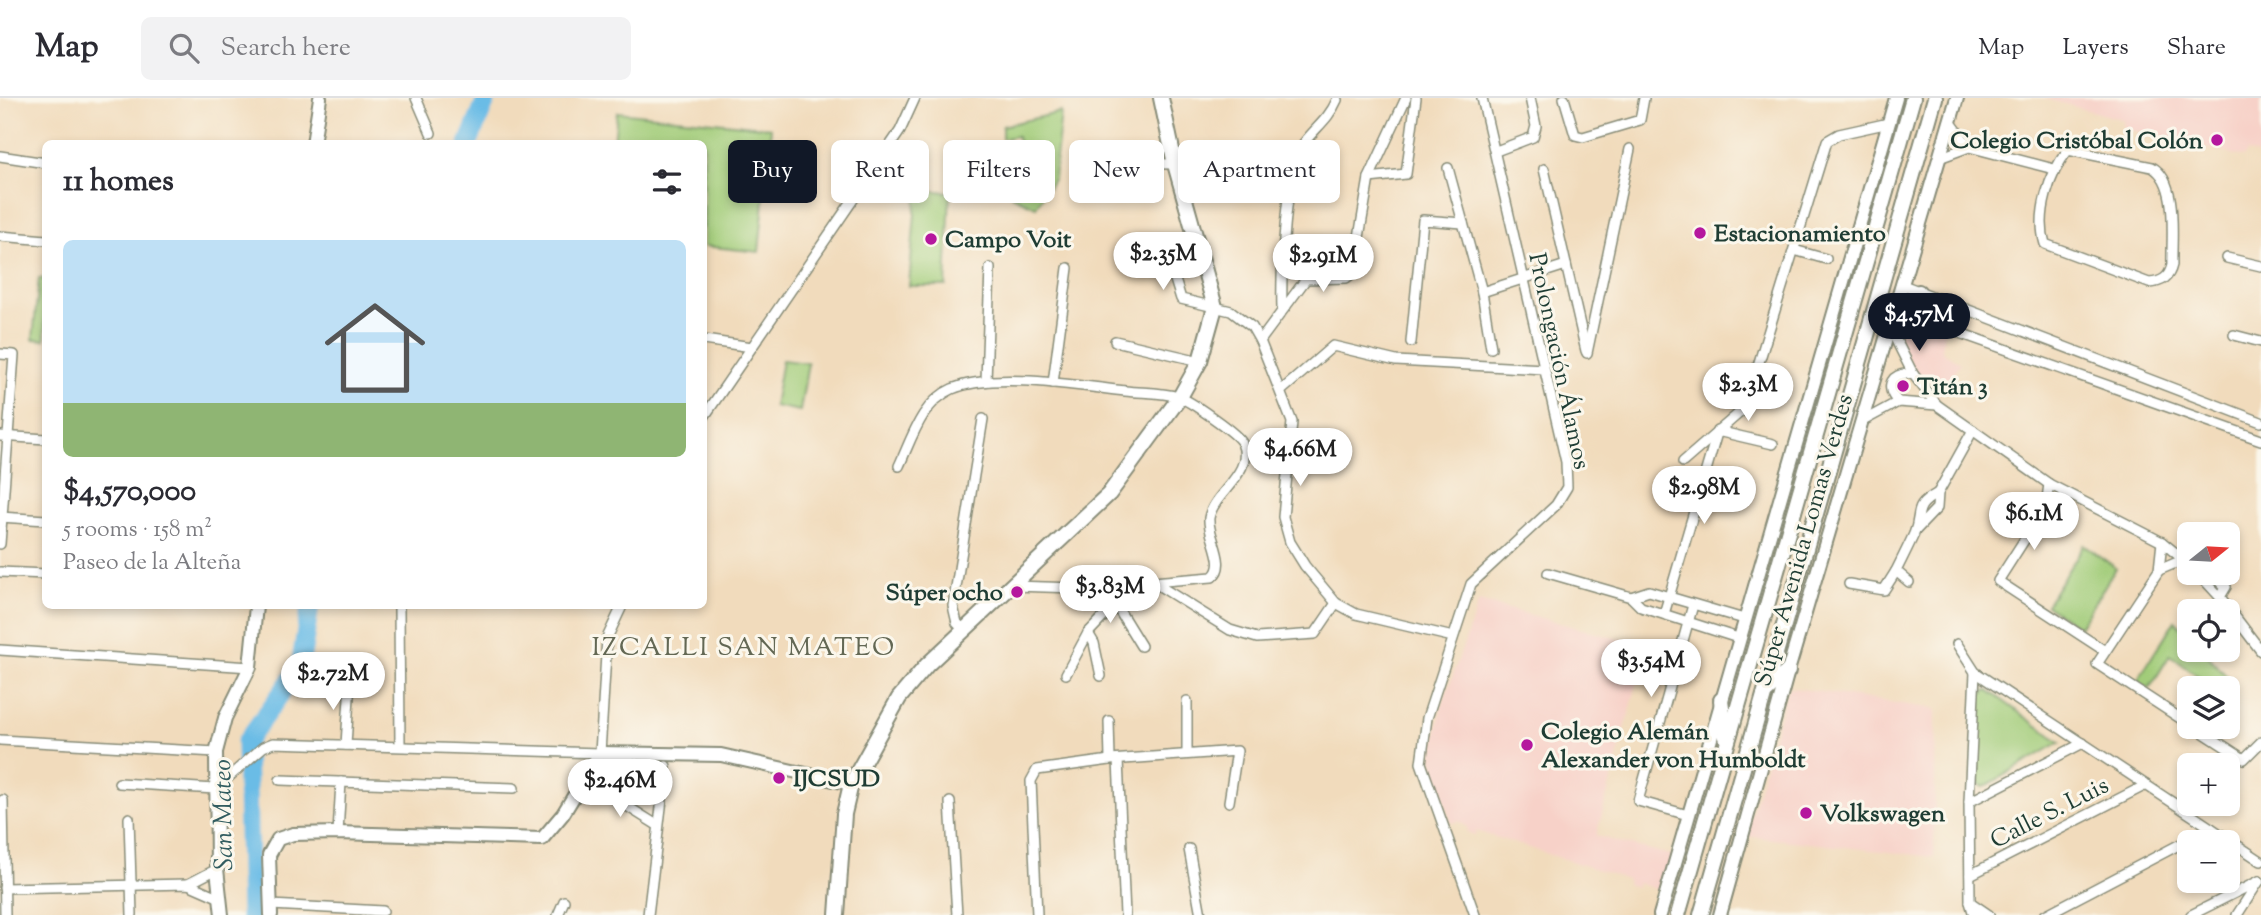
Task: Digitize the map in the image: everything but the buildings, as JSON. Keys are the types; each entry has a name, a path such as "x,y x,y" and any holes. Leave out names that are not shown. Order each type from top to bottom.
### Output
{"main road":[{"path":"314,140 320,98"},
{"path":"837,915 844,814 852,784 900,698 927,665 1110,494 1180,397 1200,361 1215,307 1175,164 1161,98"},
{"name":"Súper Avenida Lomas Verdes","path":"1660,915 1896,98"},
{"name":"Súper Avenida Lomas Verdes","path":"1678,915 1913,98"},
{"name":"Súper Avenida Lomas Verdes","path":"1701,915 1934,98"},
{"name":"Súper Avenida Lomas Verdes","path":"1720,915 1788,671 1957,98"},
{"path":"1911,316 1919,291"},
{"path":"222,915 217,869 216,752 225,718 250,667 256,609"},
{"path":"1766,692 1788,671"},
{"path":"1721,700 1727,744"},
{"path":"271,910 269,855 278,839 293,834 338,833 542,839 563,814 600,753 721,755 852,784"}],"street":[{"path":"416,98 431,133"},
{"path":"707,413 900,131 915,98"},
{"path":"1260,341 1306,279 1346,278 1353,273 1369,178 1406,98"},
{"path":"1369,178 1406,174 1416,98"},
{"name":"Prolongación Álamos","path":"1475,915 1422,763 1427,718 1471,584 1556,505 1567,487 1566,462 1482,98"},
{"path":"1496,150 1533,137 1536,126 1530,98"},
{"path":"1564,98 1575,135 1583,136 1640,120 1643,99"},
{"path":"1282,309 1281,275 1292,174 1300,149 1329,119 1337,100"},
{"path":"1950,121 1969,147"},
{"path":"1683,462 1745,408 1827,141 1839,134 1889,123"},
{"path":"1939,158 1969,147 2054,169"},
{"path":"1544,169 1587,353 1630,149"},
{"path":"2068,150 2158,170 2169,197 2172,265 2170,275 2160,282 2149,283 2045,244 2043,216 2054,169 2068,150"},
{"path":"0,156 42,162"},
{"path":"1164,164 1175,164"},
{"path":"1448,168 1482,292 1491,348"},
{"path":"1411,342 1423,220 1462,223"},
{"path":"0,236 42,240"},
{"path":"1163,241 1181,299 1215,307 1243,318 1260,341 1282,390 1292,422 1283,517 1290,542 1300,558 1336,603 1356,614 1453,637"},
{"path":"1794,250 1826,259"},
{"path":"2227,258 2261,266"},
{"path":"1482,292 1566,265"},
{"path":"986,381 990,268"},
{"path":"1053,383 1068,268"},
{"path":"1903,285 2261,422"},
{"path":"1895,310 2261,440"},
{"path":"1890,328 1913,374 1937,405 2049,484 2162,542 2177,553"},
{"path":"2234,335 2261,342"},
{"path":"707,340 752,347"},
{"path":"1115,341 1200,361"},
{"path":"1282,390 1333,346 1396,361 1544,369"},
{"path":"0,354 14,355 4,436 0,544"},
{"path":"1898,402 1891,394 1889,384 1892,378 1902,373 1913,374"},
{"path":"899,466 930,403 952,389 986,381 1053,383 1180,397 1241,442 1241,468 1210,512 1208,526 1220,565 1218,573 1212,576 1105,589 1014,586"},
{"path":"1861,422 1898,402 1937,405"},
{"path":"965,631 957,623 953,606 983,419"},
{"path":"1849,584 1884,590 1916,530 1937,508 1938,493 1973,430"},
{"path":"1717,431 1773,444"},
{"path":"1664,614 1717,431"},
{"path":"4,436 42,439"},
{"path":"2049,484 2046,506 1998,581 2105,651"},
{"path":"2046,506 2069,496"},
{"path":"1,517 42,520"},
{"path":"2162,542 2159,569 2097,664 2177,716"},
{"path":"2159,569 2177,564"},
{"path":"1896,570 1909,582"},
{"path":"0,572 42,574"},
{"path":"1548,573 1631,597 1642,607 1738,638"},
{"path":"1153,582 1230,630 1256,638 1315,634 1336,603"},
{"path":"2209,585 2261,651"},
{"path":"1105,589 1141,646"},
{"path":"1631,597 1649,592 1744,619"},
{"path":"1066,674 1088,633 1115,605"},
{"path":"1688,815 1638,801 1693,605"},
{"path":"399,609 400,746"},
{"path":"119,783 215,789 263,747 273,743 600,753 607,638 621,609"},
{"path":"1088,633 1094,643 1101,676"},
{"path":"1957,644 1975,672 2261,861"},
{"path":"0,650 250,667"},
{"path":"1975,672 1969,802 1970,902 1977,915"},
{"path":"345,745 350,682"},
{"path":"1187,701 1187,753"},
{"path":"1109,721 1125,915"},
{"path":"2213,739 2244,759 2261,742"},
{"path":"0,740 216,752"},
{"path":"1969,802 2083,743"},
{"path":"1037,915 1031,781 1037,770 1187,753 1237,751 1229,802"},
{"path":"648,915 666,766"},
{"path":"280,780 514,788"},
{"path":"338,833 341,782"},
{"name":"Calle S. Luis","path":"1970,874 2146,785"},
{"path":"598,788 657,825"},
{"path":"3,800 5,915"},
{"path":"950,802 957,915"},
{"path":"129,818 132,915"},
{"path":"2045,915 2211,828"},
{"path":"1189,849 1201,915"},
{"path":"4,888 188,884 217,869"},
{"path":"2191,915 2260,880"},
{"path":"2237,915 2260,880"},
{"path":"188,884 220,898"},
{"path":"558,915 564,901"},
{"path":"1970,902 1989,915"},
{"path":"271,910 383,911"}],"shaded area":[{"name":"Colegio Cristóbal Colón","path":"2042,98 2261,98 2261,156 2247,152 2244,157 2122,128 2124,120"},
{"path":"1896,311 1944,329 1942,351 1960,363 1936,400 1921,381 1891,328"},
{"name":"Colegio Alemán Alexander von Humboldt","path":"1479,601 1647,647 1596,836 1674,856 1663,892 1638,883 1636,887 1626,884 1627,879 1476,831 1475,835 1467,832 1467,827 1459,821 1451,823 1432,757 1441,709"},
{"path":"1788,687 1936,709 1934,857 1745,836"}],"green space":[{"path":"617,112 771,128 770,140 728,140 728,203 764,203 759,252 707,246 707,140 614,140"},
{"path":"1061,112 1055,169 1055,140 1018,140 1017,136 1002,139 1002,126"},
{"name":"Campo Voit","path":"929,191 943,192 943,203 950,203 946,286 909,286 916,203 929,203"},
{"path":"39,278 42,278 42,340 33,339"},
{"path":"782,360 808,363 800,411 774,406"},
{"path":"2084,545 2116,568 2079,627 2046,605"},
{"path":"2175,620 2177,660 2170,655 2149,689 2137,681"},
{"path":"2179,662 2214,662 2226,676 2198,676"},
{"path":"1988,690 2060,742 1984,787 1975,782 1979,699 1981,693"}],"waterway":[{"name":"San Mateo","path":"470,140 487,98"},
{"name":"San Mateo","path":"250,915 246,742 300,667 310,609"}],"place":[{"name":"Colegio Cristóbal Colón","path":"2217,140"},
{"name":"Estacionamiento","path":"1700,233"},
{"name":"Campo Voit","path":"931,239"},
{"name":"Titán 3","path":"1903,386"},
{"name":"Súper ocho","path":"1017,592"},
{"name":"Colegio Alemán Alexander von Humboldt","path":"1527,745"},
{"name":"IJCSUD","path":"779,778"},
{"name":"Volkswagen","path":"1806,813"}],"district":[{"name":"IZCALLI SAN MATEO","path":"744,646"}]}
